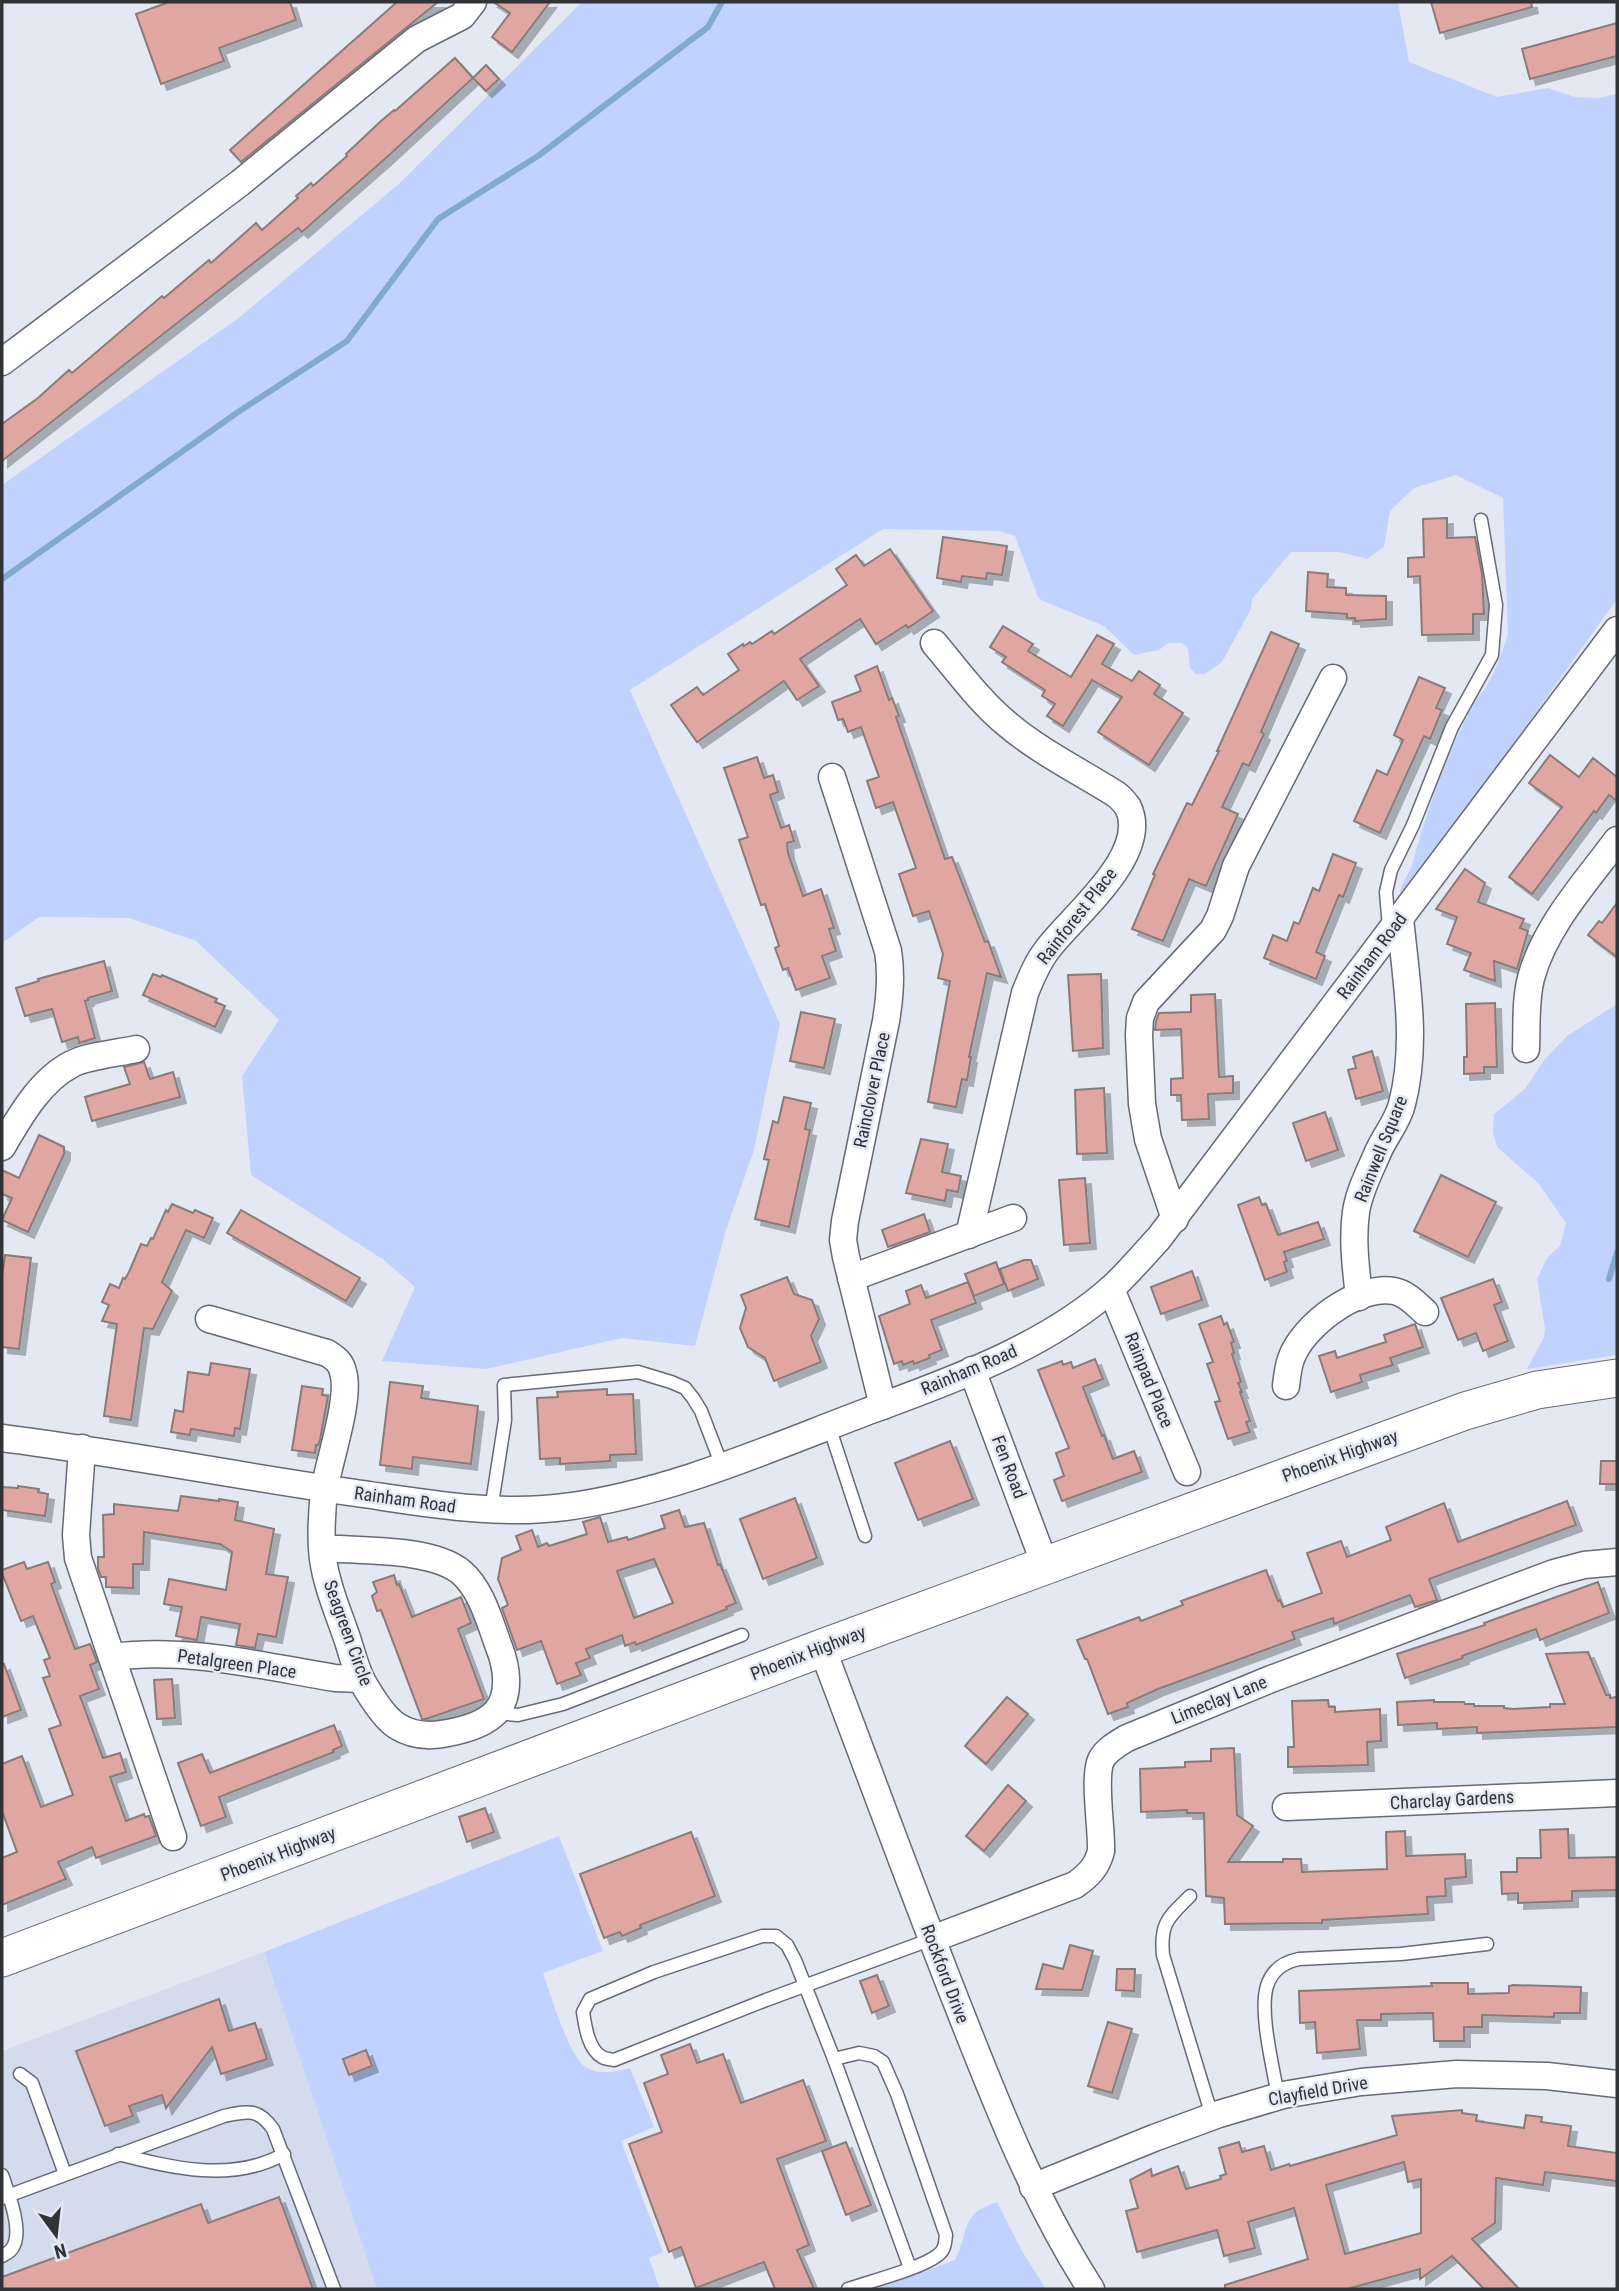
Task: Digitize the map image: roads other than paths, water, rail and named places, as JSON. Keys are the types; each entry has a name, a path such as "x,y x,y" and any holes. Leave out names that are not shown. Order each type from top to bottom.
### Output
{"main road":[{"name":"Phoenix Highway","path":"4,1958 822,1648 1465,1410 1537,1390 1617,1378"}],"street":[{"path":"2,362 240,183 417,39 462,16 473,2"},
{"name":"Rainforest Place","path":"934,643 1005,723 1027,740 1117,795 1127,806 1132,822 1125,853 1111,877 1046,951 1032,974 1025,993 969,1234"},
{"name":"Rainham Road","path":"2,1438 82,1448 470,1509 563,1507 615,1499 722,1466 1008,1356 1049,1334 1111,1289 1175,1219 1395,925 1613,644"},
{"path":"1175,1219 1154,1161 1144,1116 1140,1018 1146,1002 1213,930 1236,866 1333,678"},
{"name":"Rainclover Place","path":"832,777 891,967 890,1000 845,1221 844,1240 883,1406"},
{"path":"1526,1049 1527,1001 1531,978 1540,954 1552,929 1617,840"},
{"name":"Rainwell Square","path":"1359,1297 1354,1245 1356,1210 1381,1145 1402,1107 1410,1064 1411,1036 1395,925"},
{"path":"2,1147 40,1090 56,1074 74,1062 136,1049"},
{"path":"851,1278 1013,1218"},
{"name":"Rainpad Place","path":"1111,1289 1187,1472"},
{"path":"1286,1386 1290,1359 1299,1343 1324,1315 1359,1297 1380,1290 1396,1291 1411,1299 1425,1312"},
{"name":"Seagreen Circle","path":"209,1319 313,1348 337,1359 344,1372 344,1398 325,1488 322,1548 328,1584 361,1679 382,1710 395,1725 411,1734 433,1736 462,1731 478,1725 495,1713"},
{"name":"Fen Road","path":"972,1370 1045,1565"},
{"path":"82,1448 76,1535 78,1558 173,1837"},
{"path":"322,1548 424,1556 445,1563 461,1573 475,1590 487,1614 503,1657 506,1684 503,1702 495,1713"},
{"name":"Limeclay Lane","path":"932,1939 1076,1885 1088,1875 1098,1864 1101,1851 1098,1773 1101,1760 1110,1749 1127,1738 1271,1679 1555,1573 1584,1565 1617,1562"},
{"name":"Rockford Drive","path":"822,1648 1006,2129 1064,2248 1091,2289"},
{"name":"Petalgreen Place","path":"113,1657 142,1653 176,1655 335,1678 361,1679"},
{"name":"Charclay Gardens","path":"1286,1807 1617,1793"},
{"name":"Clayfield Drive","path":"1033,2188 1212,2116 1278,2096 1361,2082 1457,2074 1547,2076 1617,2084"}],"lane":[{"path":"1395,925 1386,892 1391,870 1413,825 1452,727 1492,655 1496,605 1481,520"},
{"path":"491,1510 505,1420 504,1385 638,1372 671,1382 685,1388 697,1405 722,1466"},
{"path":"829,1426 865,1536"},
{"path":"495,1713 518,1715 563,1704 742,1635"},
{"path":"1189,1896 1167,1918 1163,1928 1163,1955 1212,2116"},
{"path":"910,2268 834,2059 804,1986 795,1960 788,1945 776,1936 762,1936 654,1972 590,1999 583,2012 584,2023 594,2048 601,2057 614,2060 804,1986 932,1939"},
{"path":"1278,2096 1265,1999 1267,1984 1285,1962 1427,1952 1487,1944"},
{"path":"834,2059 859,2053 874,2056 883,2062 897,2094 946,2235 945,2246 940,2254 910,2268 848,2289"},
{"path":"19,2074 32,2083 65,2174"},
{"path":"6,2197 224,2116 241,2112 255,2113 265,2118 273,2129 334,2289"},
{"path":"118,2154 159,2164 215,2171 248,2169 284,2154"},
{"path":"2,2175 16,2228 16,2243 12,2250 2,2256"}],"waterway":[{"path":"2,579 238,412 347,341 438,219 538,156 708,27 722,2"},
{"path":"1609,1279 1617,1252"}]}
